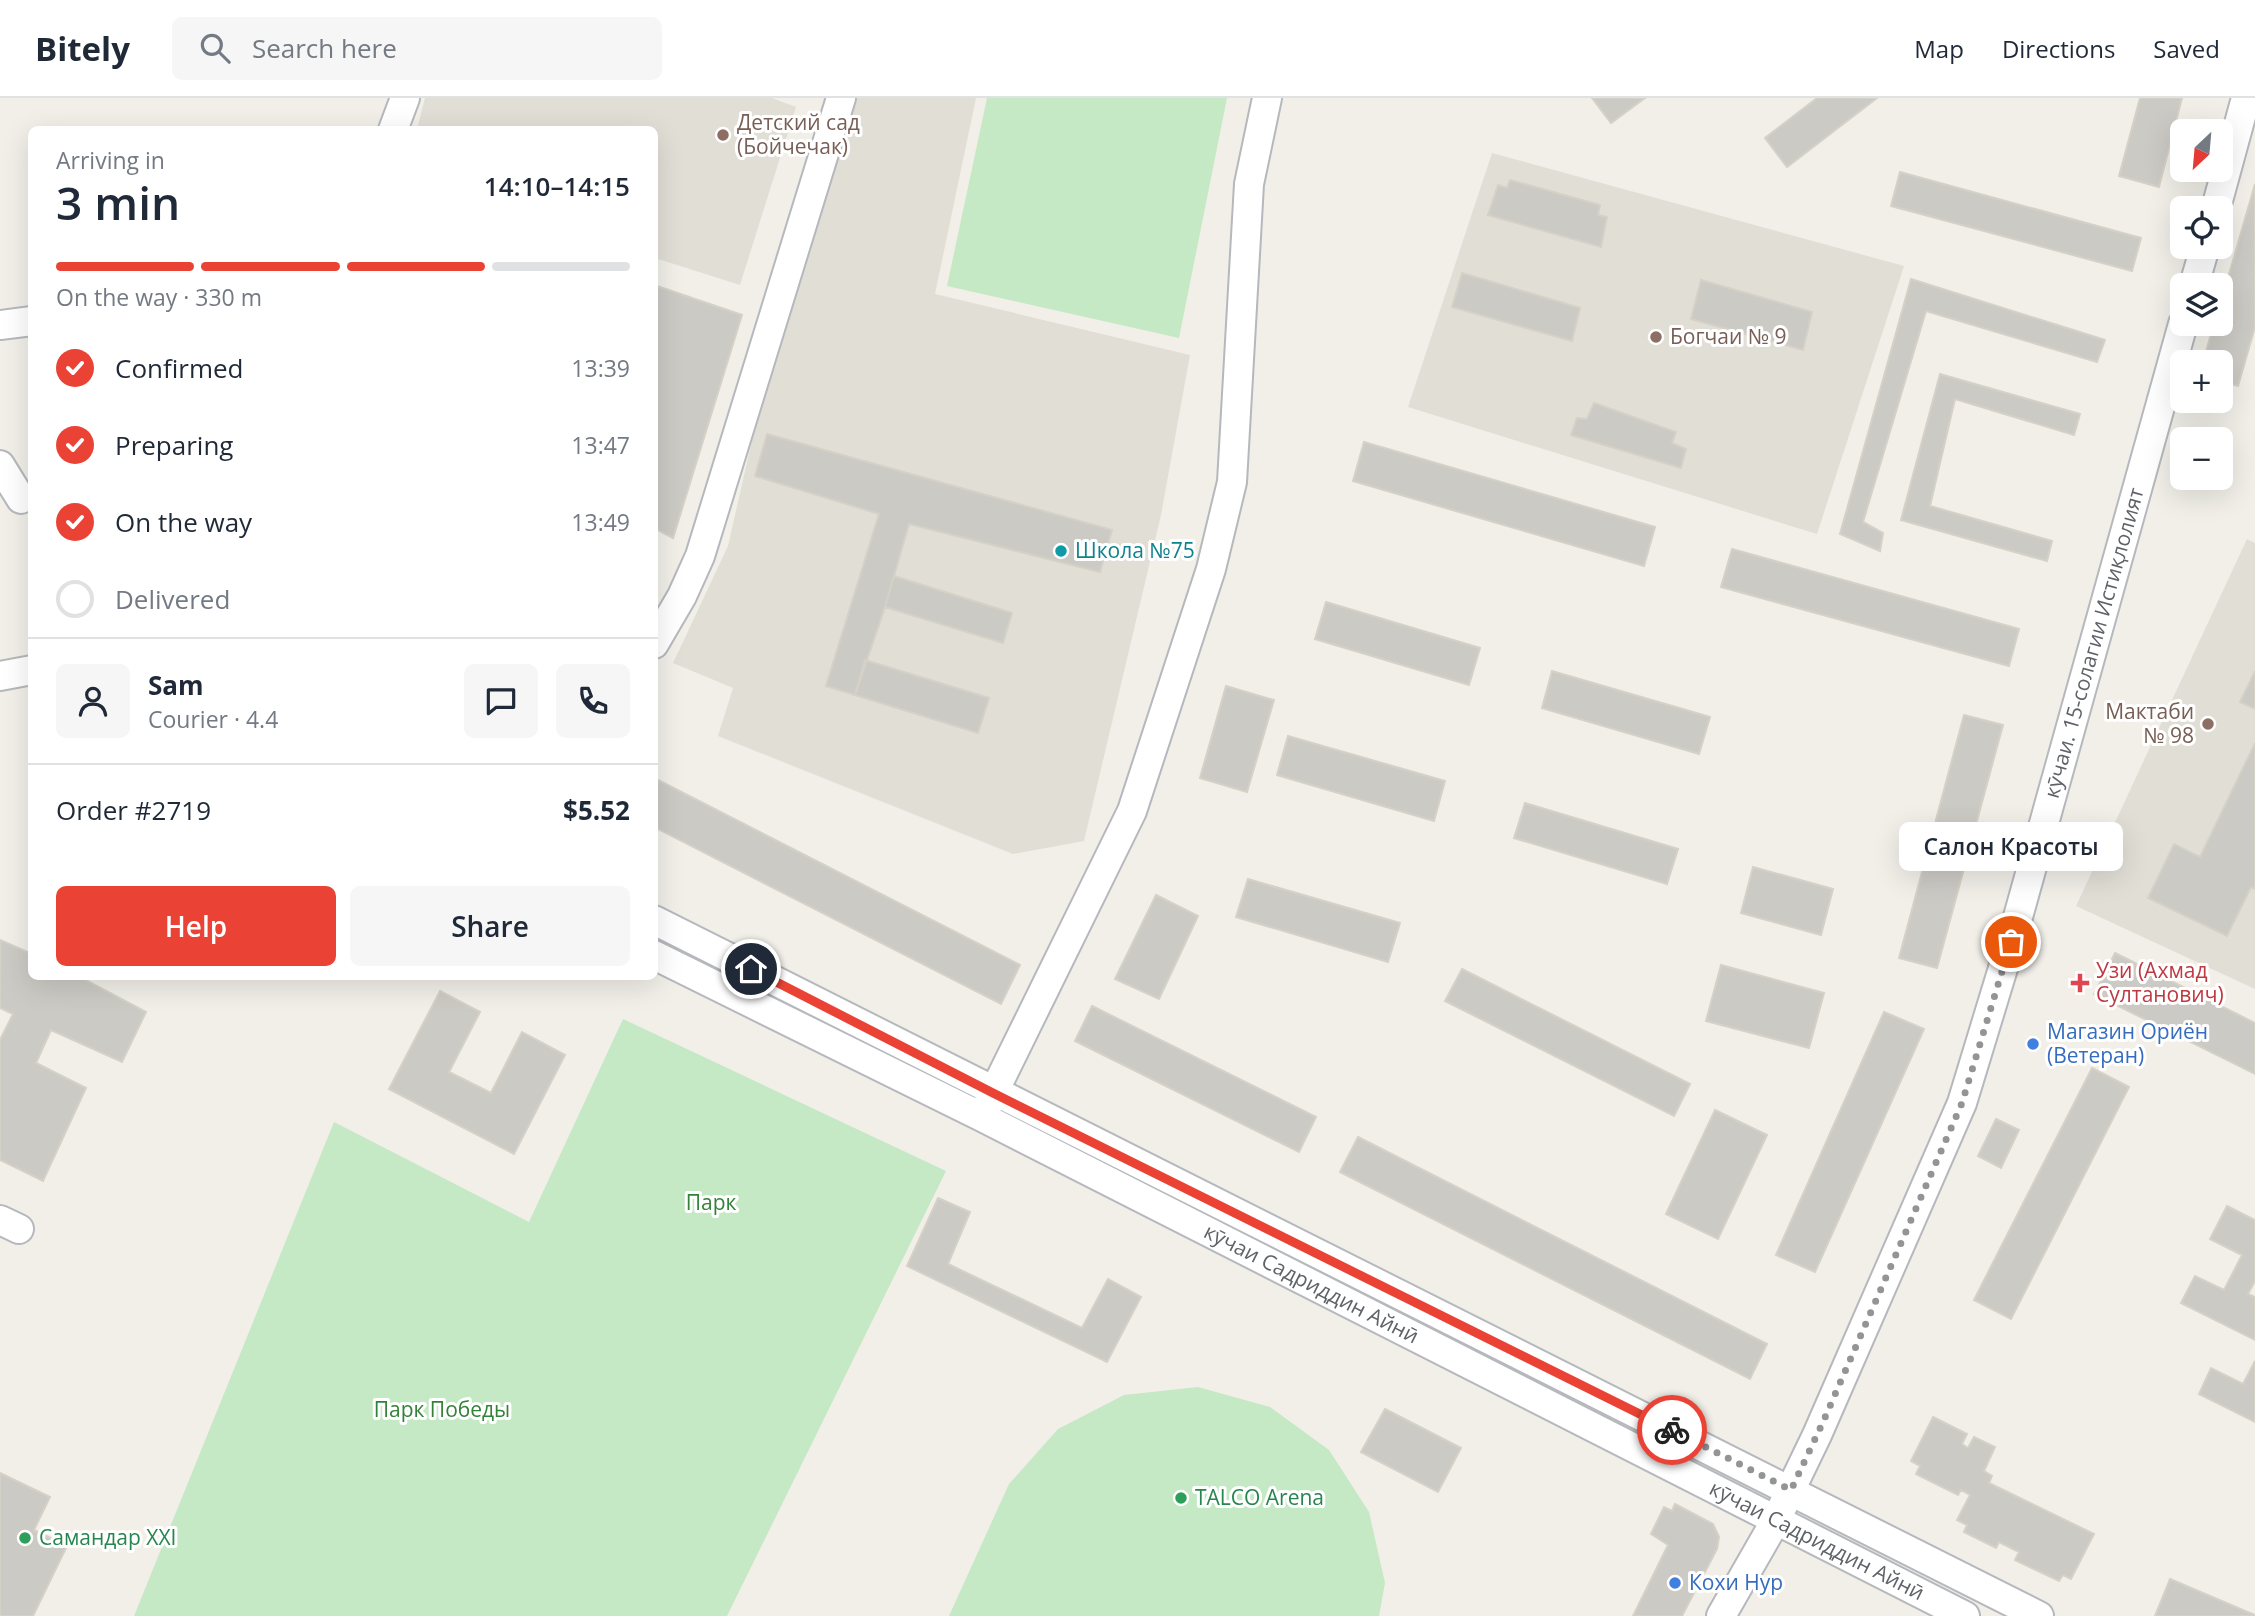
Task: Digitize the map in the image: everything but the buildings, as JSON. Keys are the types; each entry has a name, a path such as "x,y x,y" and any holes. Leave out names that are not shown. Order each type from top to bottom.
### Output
{"street":[{"path":"394,126 405,98"},
{"path":"658,638 682,596 700,556 841,98"},
{"path":"987,1105 1132,811 1210,569 1231,482 1249,184 1267,98"},
{"path":"2219,196 2246,98"},
{"path":"0,325 28,322"},
{"name":"кӯчаи. 15-солагии Истиқлолият","path":"1721,1616 1776,1520 1823,1422 1962,1103 2011,942 2180,336"},
{"path":"0,465 17,501"},
{"path":"0,676 28,671"},
{"name":"кӯчаи Садриддин Айнӣ","path":"658,922 987,1105 1776,1520 1965,1616"},
{"name":"кӯчаи Садриддин Айнӣ","path":"658,957 987,1105 1791,1490 2039,1616"}],"shaded area":[{"path":"425,98 772,98 796,107 740,285 658,259 658,126 418,126"},
{"path":"856,98 976,98 935,294 1190,355 1161,515 1084,841 1013,854 718,736 733,688 673,663 728,546 760,405"},
{"name":"Богчаи № 9","path":"1492,153 1904,266 1817,534 1408,407"},
{"name":"Мактаби № 98","path":"2247,539 2255,543 2255,989 2076,906"}],"green space":[{"path":"987,98 1227,98 1179,338 947,286"},
{"name":"Парк Победы","path":"623,1019 946,1171 727,1616 134,1616 334,1122 529,1222"},
{"name":"TALCO Arena","path":"1198,1387 1270,1407 1329,1450 1369,1512 1385,1583 1379,1616 949,1616 1009,1484 1058,1429 1124,1395"}],"way so far":[{"path":"1672,1430 1791,1490 1962,1103 2011,942"}],"place":[{"name":"Детский сад (Бойчечак)","path":"723,135"},
{"name":"Богчаи № 9","path":"1656,337"},
{"name":"Школа №75","path":"1061,551"},
{"name":"Мактаби № 98","path":"2208,724"},
{"name":"Салон Красоты","path":"2011,942"},
{"name":"Узи (Ахмад Султанович)","path":"2080,983"},
{"name":"Магазин Ориён (Ветеран)","path":"2033,1044"},
{"name":"TALCO Arena","path":"1181,1498"},
{"name":"Самандар XXI","path":"25,1538"},
{"name":"Кохи Нур","path":"1675,1583"}],"route":[{"path":"751,969 993,1093 1672,1430"}],"park label":[{"name":"Парк","path":"711,1203"}]}
